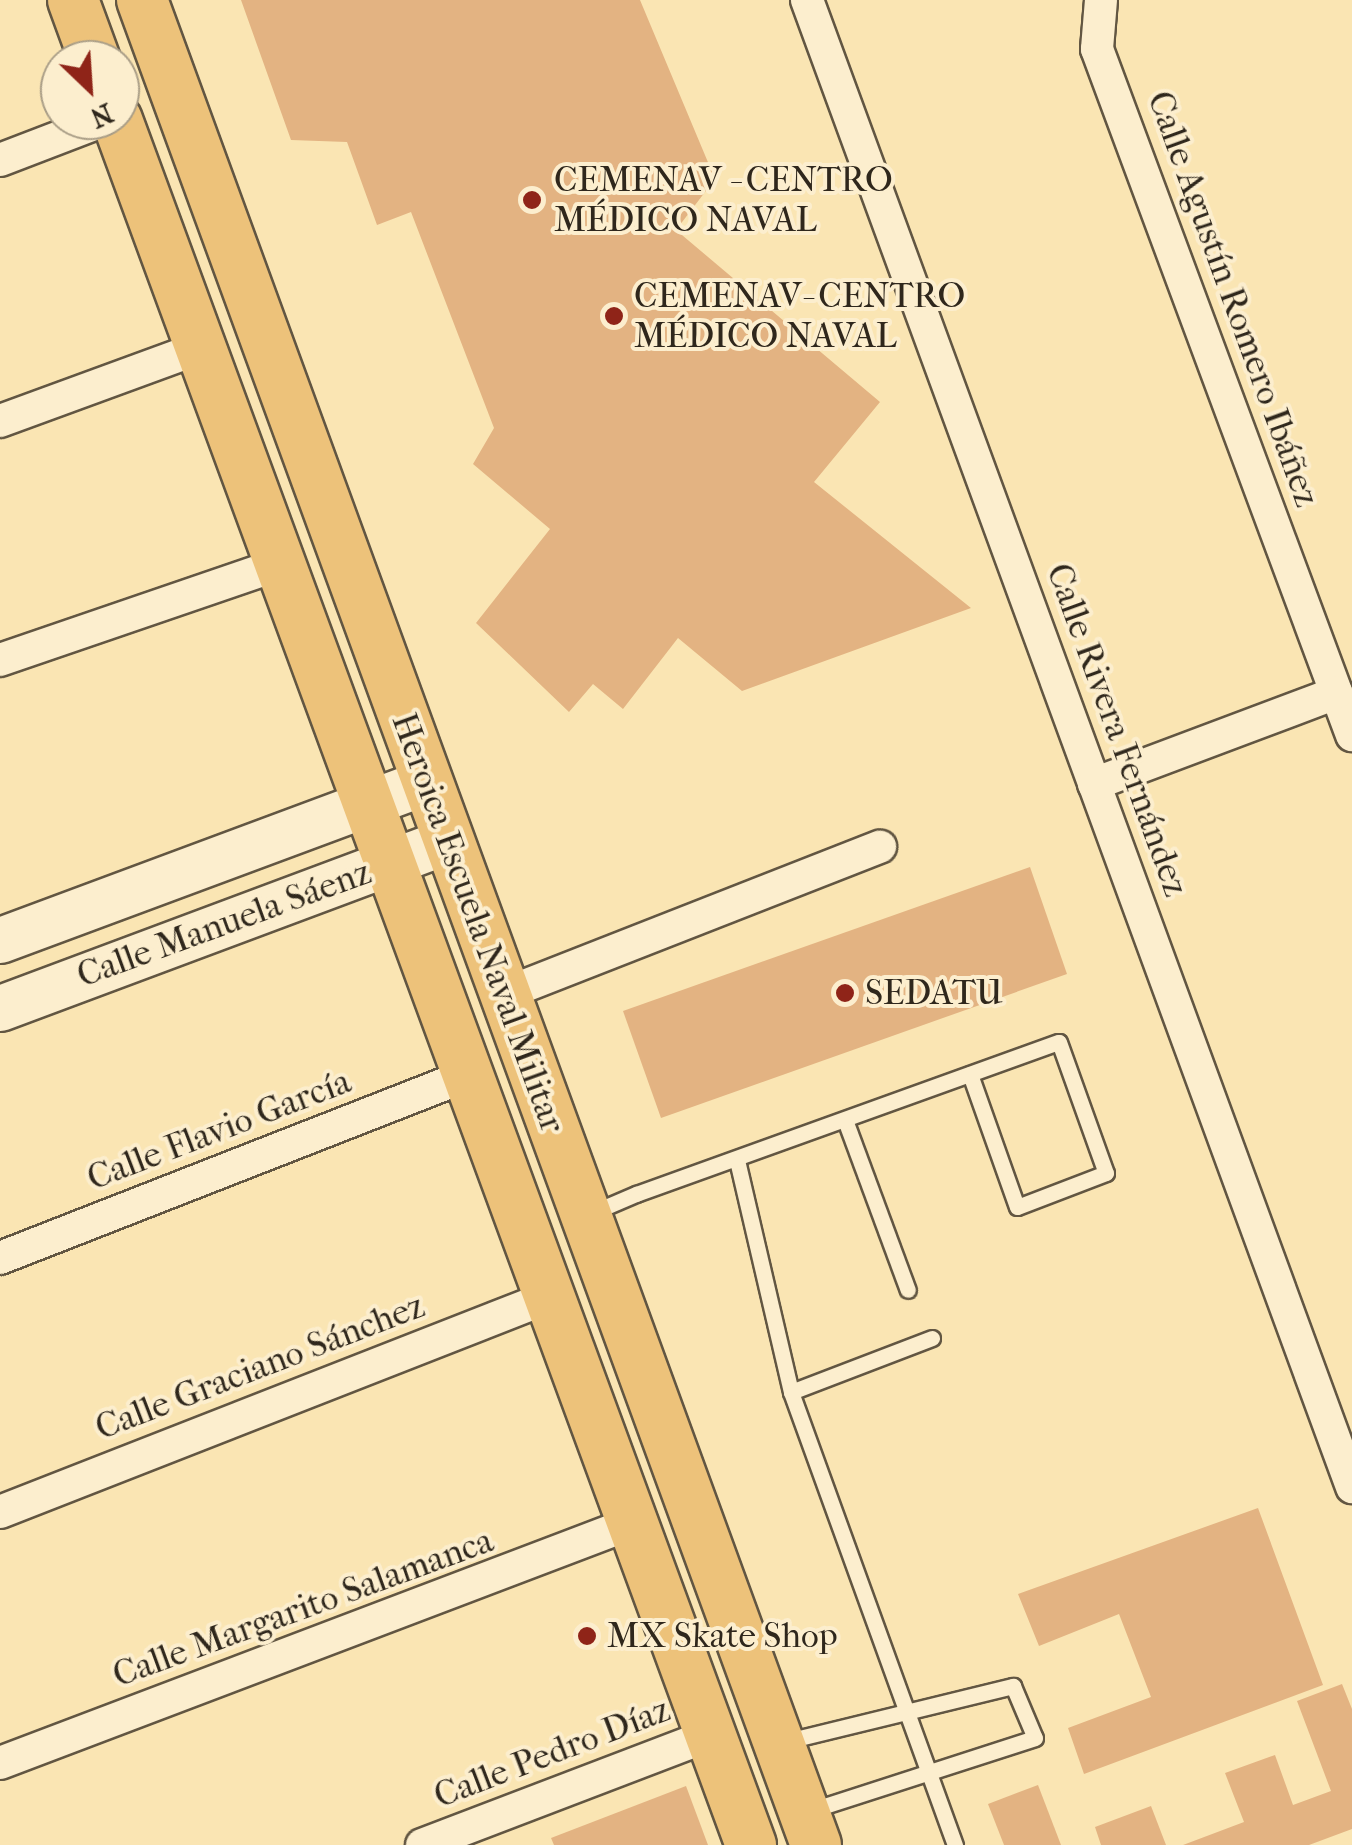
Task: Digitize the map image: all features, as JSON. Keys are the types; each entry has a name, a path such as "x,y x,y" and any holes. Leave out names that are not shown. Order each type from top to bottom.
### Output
{"main road":[{"path":"73,0 88,40"},
{"name":"Heroica Escuela Naval Militar","path":"142,0 810,1828"},
{"name":"Heroica Escuela Naval Militar","path":"124,140 750,1845"}],"street":[{"name":"Calle Rivera Fernández","path":"807,0 1352,1486"},
{"name":"Calle Agustín Romero Ibáñez","path":"1101,0 1098,49 1352,734"},
{"path":"0,160 52,140"},
{"path":"0,421 200,348"},
{"path":"0,660 280,564"},
{"path":"1094,784 1336,692"},
{"name":"Calle Manuela Sáenz","path":"0,940 426,782"},
{"name":"Calle Manuela Sáenz","path":"0,1008 448,841"},
{"path":"504,994 880,847"},
{"name":"Calle Flavio García","path":"0,1258 468,1076"},
{"name":"Calle Graciano Sánchez","path":"0,1512 549,1297"},
{"name":"Calle Margarito Salamanca","path":"0,1763 632,1523"},
{"name":"Calle Pedro Díaz","path":"422,1845 710,1735"}],"lane":[{"path":"586,1216 970,1074 1059,1042 1106,1173 1017,1208 970,1074"},
{"path":"845,1120 908,1290"},
{"path":"737,1160 791,1392 955,1845"},
{"path":"791,1392 932,1338"},
{"path":"779,1743 903,1708 1013,1686 1035,1738 930,1773 810,1828"}],"building":[{"name":"CEMENAV- CENTRO MÉDICO NAVAL","path":"241,0 640,0 715,179 676,230 880,402 814,482 971,608 742,691 678,638 623,709 593,684 569,712 476,623 550,529 473,464 494,428 411,212 377,225 347,142 291,140"},
{"name":"SEDATU","path":"1030,867 1067,974 661,1118 623,1011"},
{"path":"1258,1508 1323,1685 1084,1774 1068,1728 1151,1697 1119,1614 1039,1646 1018,1594"},
{"path":"1342,1684 1352,1709 1352,1829 1309,1845 1183,1845 1244,1822 1225,1773 1275,1755 1293,1805 1331,1791 1297,1701"},
{"path":"1038,1785 1061,1845 1004,1845 988,1804"},
{"path":"686,1786 708,1845 554,1845 551,1838"},
{"path":"1151,1806 1166,1845 1101,1845 1095,1827"}],"place":[{"name":"CEMENAV - CENTRO MÉDICO NAVAL","path":"532,200"},
{"name":"CEMENAV- CENTRO MÉDICO NAVAL","path":"614,316"},
{"name":"SEDATU","path":"845,993"},
{"name":"MX Skate Shop","path":"587,1636"}]}
